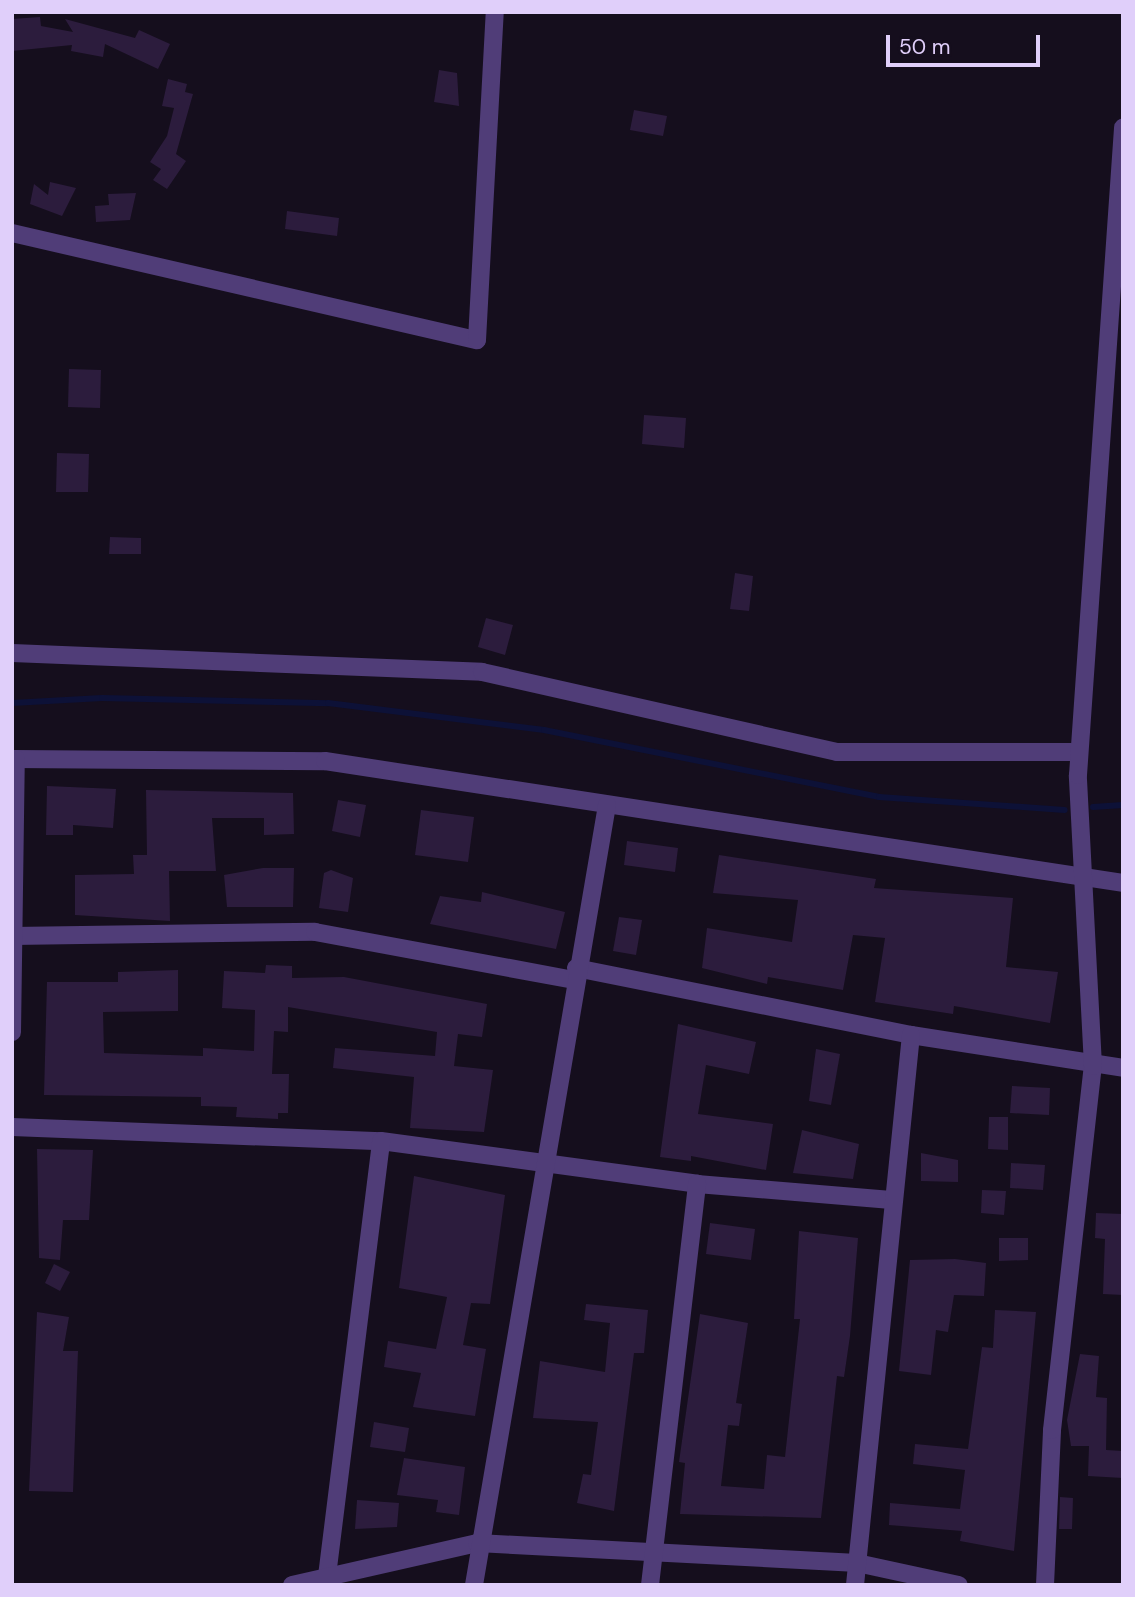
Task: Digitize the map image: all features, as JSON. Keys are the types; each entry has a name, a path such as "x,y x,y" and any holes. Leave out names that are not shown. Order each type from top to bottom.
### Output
{"street":[{"path":"12,233 477,340 495,12"},
{"path":"1045,1585 1052,1430 1093,1066 1079,878 1079,752 1123,128"},
{"path":"12,653 482,672 837,752 1079,752"},
{"path":"12,1032 14,759 325,761 1123,883"},
{"path":"474,1585 477,1543 575,974 607,805"},
{"path":"14,936 315,932 575,974 1093,1066 1123,1068"},
{"path":"855,1585 891,1200 911,1035"},
{"path":"12,1127 381,1141 544,1161 697,1184 891,1200"},
{"path":"327,1576 381,1141"},
{"path":"650,1585 651,1549 697,1184"},
{"path":"292,1585 477,1543 651,1549 857,1563 959,1585"}],"building":[{"path":"40,17 41,26 73,32 65,19 135,38 139,30 170,44 158,69 105,44 103,57 71,51 72,45 12,51 12,19"},
{"path":"439,70 457,73 459,106 434,102"},
{"path":"168,79 187,84 185,92 193,94 176,154 186,161 167,189 153,180 161,169 150,162 167,136 174,108 162,106"},
{"path":"634,110 667,116 663,136 630,130"},
{"path":"50,182 76,188 62,216 30,204 34,184 48,195"},
{"path":"136,193 130,220 96,222 95,206 109,205 108,194"},
{"path":"287,211 339,218 337,236 285,229"},
{"path":"69,369 101,370 100,408 68,407"},
{"path":"644,415 686,418 684,448 642,444"},
{"path":"57,453 89,454 88,492 56,492"},
{"path":"110,537 141,538 141,554 109,554"},
{"path":"735,573 753,576 749,611 730,609"},
{"path":"486,618 513,625 505,655 478,647"},
{"path":"47,786 116,789 113,828 73,825 73,835 46,835"},
{"path":"146,790 293,793 294,834 264,835 264,818 212,818 216,871 169,871 170,921 75,915 75,875 134,874 133,855 147,855"},
{"path":"338,800 366,805 360,837 332,831"},
{"path":"421,810 474,817 468,862 415,855"},
{"path":"627,841 678,848 675,872 624,865"},
{"path":"719,855 876,879 874,888 1013,898 1006,967 1058,972 1050,1023 954,1006 953,1014 875,1002 885,938 853,935 843,990 768,977 767,984 702,968 707,928 792,942 798,900 713,893"},
{"path":"263,868 294,868 293,907 227,907 224,875"},
{"path":"331,870 353,878 348,912 319,908 324,873"},
{"path":"482,892 565,912 556,949 430,924 440,896 481,902"},
{"path":"619,917 642,920 636,955 613,951"},
{"path":"266,965 292,966 292,978 344,977 487,1004 482,1037 458,1034 454,1066 493,1070 484,1132 410,1128 414,1077 333,1068 335,1048 435,1056 437,1032 288,1007 288,1032 274,1031 272,1074 289,1074 288,1113 278,1113 278,1119 236,1117 237,1107 201,1106 201,1097 44,1095 47,982 118,982 118,972 178,970 178,1011 103,1012 104,1053 203,1056 203,1048 254,1051 255,1010 222,1008 224,971 265,973"},
{"path":"678,1024 756,1042 749,1074 706,1065 698,1114 773,1124 766,1170 691,1156 691,1161 660,1157"},
{"path":"816,1049 840,1054 831,1105 809,1101"},
{"path":"1012,1086 1050,1088 1049,1115 1010,1113"},
{"path":"989,1117 1008,1117 1008,1150 988,1149"},
{"path":"802,1130 859,1144 853,1179 793,1173"},
{"path":"37,1149 93,1150 89,1220 63,1220 60,1260 39,1258"},
{"path":"921,1153 958,1160 958,1182 921,1181"},
{"path":"1011,1163 1045,1165 1043,1190 1010,1188"},
{"path":"414,1176 505,1195 490,1304 471,1303 463,1345 486,1349 475,1416 413,1407 421,1373 384,1367 388,1341 436,1349 447,1297 399,1288"},
{"path":"982,1190 1006,1191 1004,1215 981,1213"},
{"path":"1096,1213 1123,1214 1123,1295 1103,1294 1105,1239 1095,1238"},
{"path":"710,1223 755,1229 751,1260 706,1254"},
{"path":"799,1231 858,1238 850,1336 844,1377 837,1376 821,1518 680,1514 685,1463 679,1462 700,1314 748,1323 736,1403 742,1404 739,1426 728,1425 721,1486 764,1489 767,1455 785,1457 800,1319 794,1319"},
{"path":"999,1238 1028,1238 1028,1260 999,1261"},
{"path":"955,1259 986,1263 984,1296 954,1295 948,1332 936,1330 931,1375 899,1371 910,1260"},
{"path":"54,1264 70,1272 60,1291 45,1283"},
{"path":"586,1304 648,1310 644,1353 634,1353 614,1511 577,1503 583,1474 591,1475 598,1422 533,1418 540,1361 605,1372 610,1323 584,1320"},
{"path":"995,1310 1036,1312 1014,1551 960,1541 962,1531 889,1525 890,1503 960,1509 965,1470 913,1464 915,1444 968,1449 982,1347 993,1348"},
{"path":"37,1312 69,1317 63,1351 78,1351 73,1492 29,1491"},
{"path":"1080,1354 1099,1356 1096,1397 1107,1398 1106,1450 1123,1451 1123,1478 1088,1476 1089,1446 1071,1446 1067,1420"},
{"path":"374,1422 409,1428 405,1452 370,1447"},
{"path":"404,1458 465,1467 459,1515 436,1512 438,1500 397,1495"},
{"path":"1060,1497 1073,1498 1072,1529 1059,1529"},
{"path":"357,1500 399,1503 397,1527 355,1529"}],"waterway":[{"path":"12,703 102,698 328,703 544,730 879,797 1065,810"},
{"path":"1093,807 1123,805"}]}
